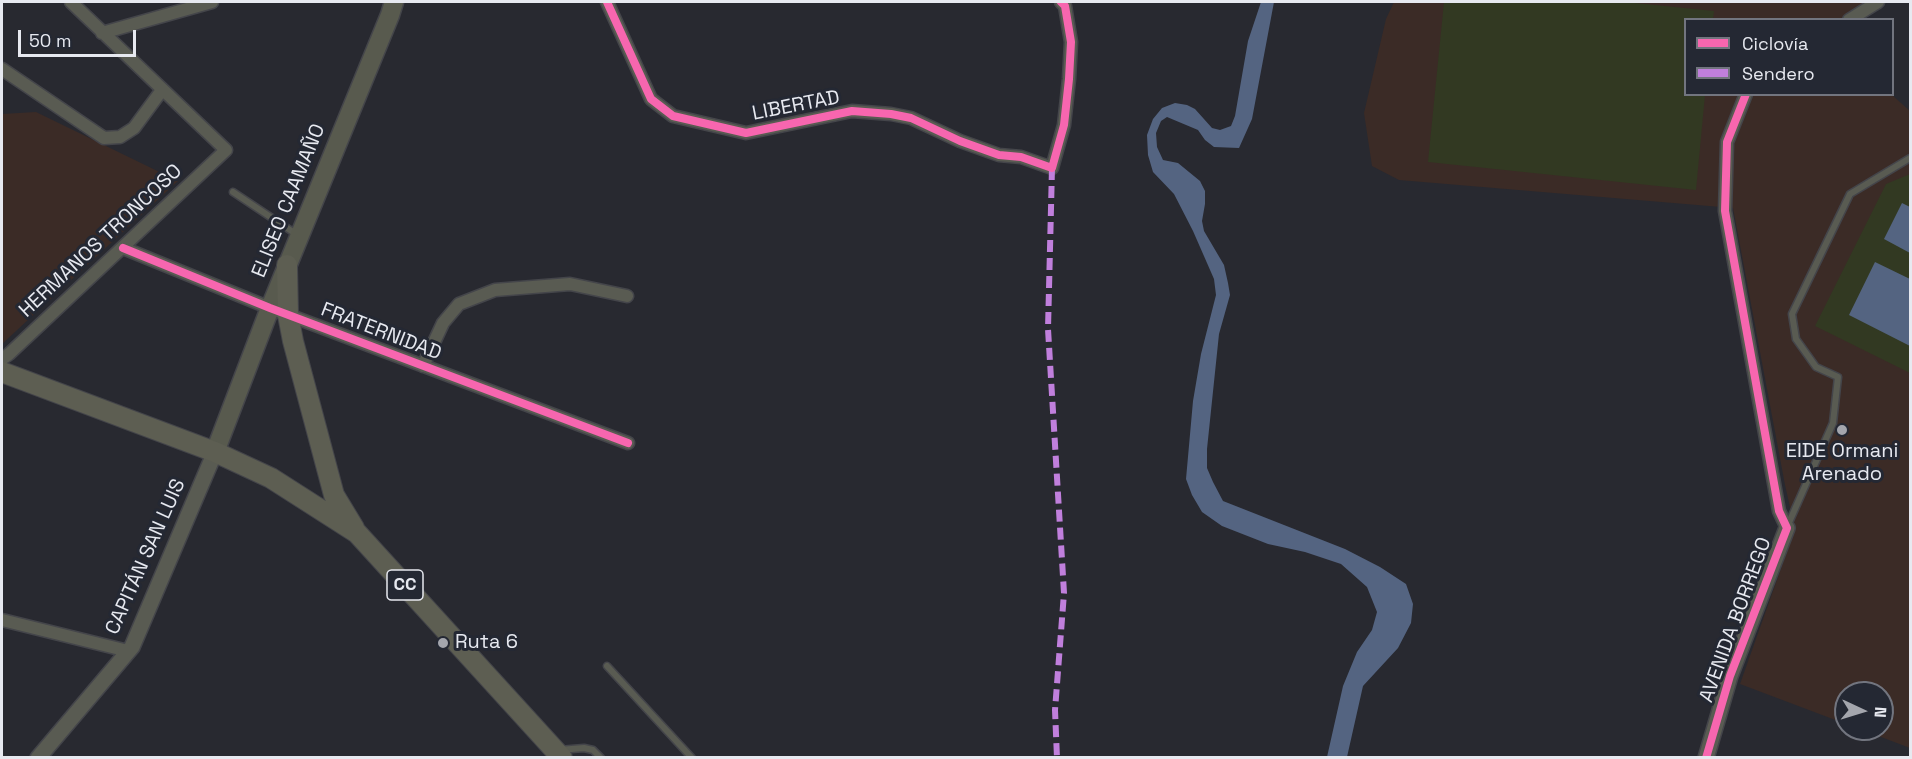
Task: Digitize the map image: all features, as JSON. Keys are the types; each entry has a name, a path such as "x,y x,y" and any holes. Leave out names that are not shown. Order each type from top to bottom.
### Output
{"main road":[{"name":"ELISEO CAAMAÑO","path":"287,265 394,2"},
{"path":"287,265 279,311 293,341 334,495 357,533"},
{"name":"ELISEO CAAMAÑO","path":"215,452 279,311"},
{"name":"CC","path":"2,372 215,452 271,477 357,533 559,754"}],"street":[{"path":"2,69 104,138 120,137 134,128 162,90 71,2"},
{"path":"102,33 212,2"},
{"name":"LIBERTAD","path":"607,2 651,99 673,116 746,133 852,111 891,114 911,118 960,141 999,155 1021,157 1052,168 1064,125 1069,79 1071,42 1063,4"},
{"path":"1852,18 1878,2"},
{"name":"HERMANOS TRONCOSO","path":"2,359 226,150 162,90"},
{"path":"1745,96 1727,142 1725,211 1779,511 1787,528"},
{"name":"FRATERNIDAD","path":"123,248 279,311 628,443"},
{"path":"423,366 443,323 459,304 495,290 570,284 627,296"},
{"name":"CAPITÁN SAN LUIS","path":"38,758 132,647 215,452"},
{"name":"AVENIDA BORREGO","path":"1706,758 1730,676 1787,528"},
{"path":"2,620 128,651"}],"lane":[{"path":"1787,528 1833,423 1838,377 1816,367 1796,339 1792,314 1850,194 1911,158"},
{"path":"233,192 299,237"},
{"path":"608,666 692,758"},
{"path":"559,754 584,748 593,750 601,758"}],"shaded area":[{"name":"EIDE Ormani Arenado","path":"1394,2 1870,2 1848,18 1684,18 1684,96 1893,96 1910,111 1910,748 1892,741 1894,741 1894,681 1834,681 1834,719 1740,684 1795,529 1733,208 1399,180 1372,166 1364,113 1386,19"},
{"path":"36,112 178,181 2,344 2,114"}],"green space":[{"path":"1444,2 1625,2 1714,11 1713,18 1684,18 1684,96 1705,96 1696,190 1428,162"},
{"path":"1910,174 1910,373 1815,326 1886,184"}],"water":[{"path":"1261,2 1274,2 1252,119 1239,148 1214,147 1198,130 1167,117 1161,121 1156,133 1157,147 1163,160 1178,163 1200,181 1205,191 1202,221 1204,231 1224,265 1228,283 1230,295 1219,334 1207,449 1207,468 1223,501 1345,549 1380,567 1406,584 1413,604 1411,623 1398,648 1363,686 1347,757 1327,757 1343,686 1357,652 1372,630 1377,612 1367,587 1341,564 1305,552 1268,544 1222,526 1202,512 1192,495 1186,479 1193,401 1201,354 1216,295 1214,279 1174,194 1153,172 1148,155 1147,135 1153,119 1162,108 1175,103 1195,109 1212,128 1220,130 1231,126 1235,116 1248,41"},
{"path":"1902,203 1910,207 1910,253 1884,239"},
{"path":"1875,262 1910,279 1910,346 1849,315"}],"marked path":[{"path":"1052,168 1048,329 1064,593 1055,710 1057,758"}],"cycle path":[{"path":"607,2 651,99 673,116 746,133 852,111 891,114 911,118 960,141 999,155 1021,157 1052,168 1064,125 1069,79 1071,42 1065,6 1061,2"},
{"path":"1706,758 1730,676 1787,528 1779,511 1725,211 1727,142 1745,96"},
{"path":"123,248 270,308 628,443"}],"place":[{"name":"EIDE Ormani Arenado","path":"1842,430"},
{"name":"Ruta 6","path":"443,643"}]}
